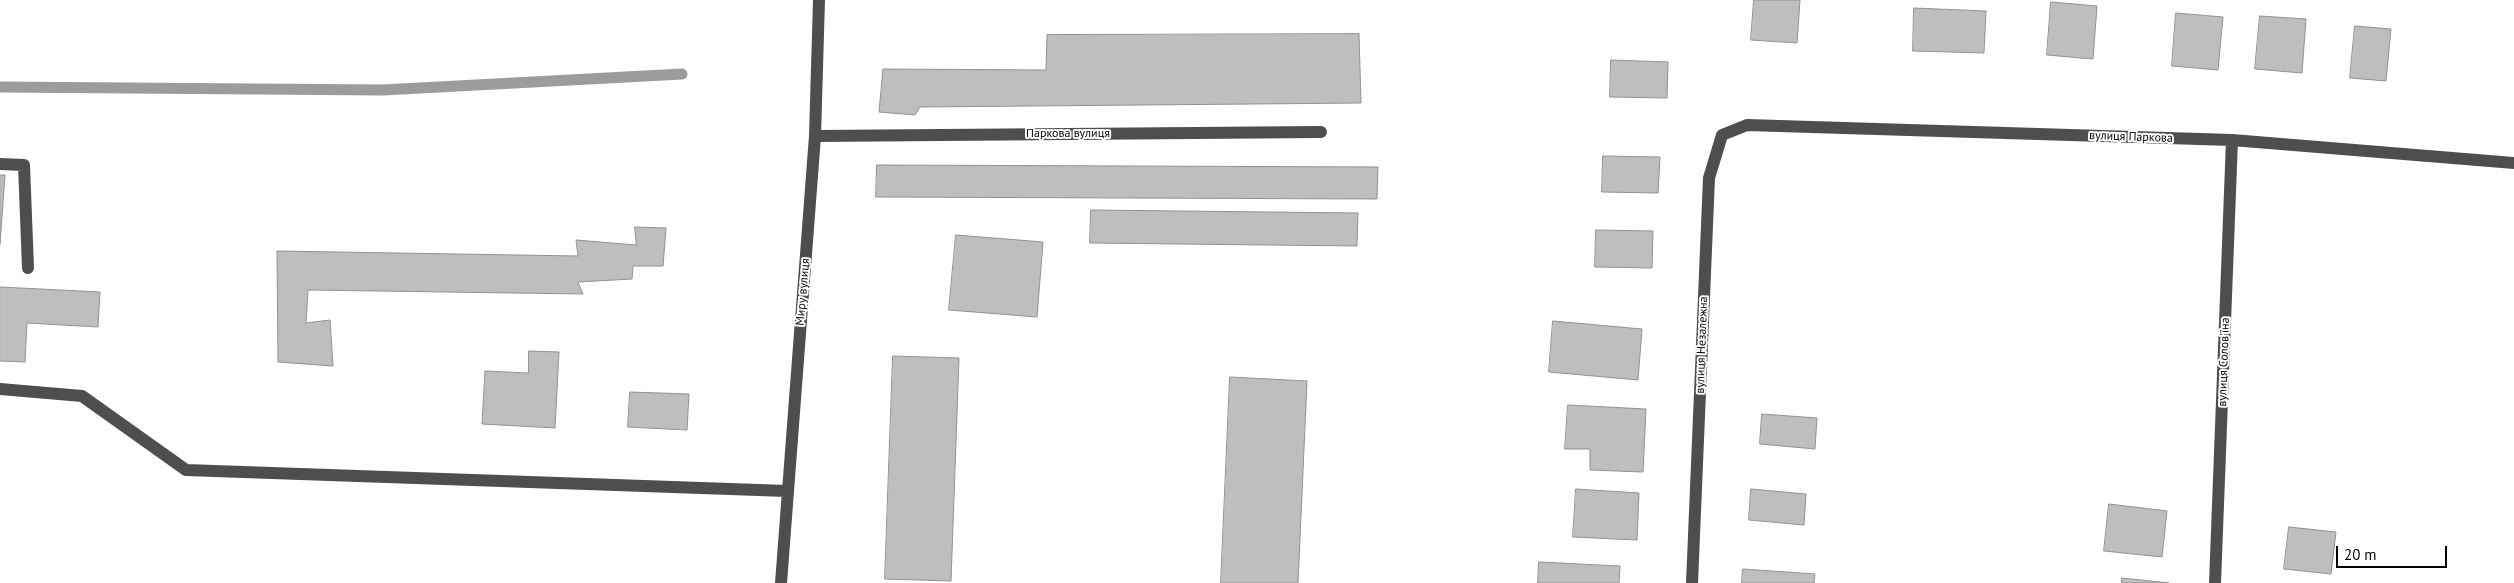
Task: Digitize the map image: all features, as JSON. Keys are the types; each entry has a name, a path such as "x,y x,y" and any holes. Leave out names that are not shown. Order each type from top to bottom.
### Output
{"street":[{"name":"Миру вулиця","path":"781,583 815,136 819,0"},
{"name":"вулиця Паркова","path":"1747,125 2232,140 2514,163"},
{"name":"вулиця Незалежна","path":"1692,583 1709,178 1722,135 1747,125"},
{"name":"Паркова вулиця","path":"815,136 1321,132"},
{"name":"вулиця Солов'їна","path":"2215,583 2232,140"},
{"path":"0,164 24,165 28,268"},
{"path":"0,389 82,396 186,470 787,491"}],"building":[{"path":"1754,0 1800,0 1797,43 1751,40"},
{"path":"2051,2 2097,6 2093,59 2047,55"},
{"path":"1914,8 1986,11 1984,53 1913,51"},
{"path":"2176,13 2223,17 2218,70 2172,66"},
{"path":"2260,16 2306,19 2302,73 2255,69"},
{"path":"2355,26 2391,29 2386,81 2350,78"},
{"path":"1359,34 1361,103 920,107 915,115 879,112 883,69 1046,70 1047,35"},
{"path":"1611,60 1668,62 1667,98 1610,97"},
{"path":"1603,156 1660,157 1658,193 1602,192"},
{"path":"877,165 1378,167 1377,199 876,197"},
{"path":"0,175 5,175 0,244"},
{"path":"1091,210 1358,213 1357,246 1090,243"},
{"path":"635,227 666,228 663,266 633,266 632,279 578,282 583,294 308,290 306,323 330,320 333,366 278,362 277,251 578,256 576,240 636,245"},
{"path":"1596,230 1653,231 1652,268 1595,267"},
{"path":"956,235 1043,242 1037,317 949,310"},
{"path":"0,287 100,292 98,327 27,323 25,362 0,361"},
{"path":"1553,321 1642,329 1638,380 1549,372"},
{"path":"529,351 559,352 555,428 482,424 485,371 528,373"},
{"path":"893,356 959,358 951,581 885,579"},
{"path":"1230,377 1307,381 1298,583 1221,583"},
{"path":"630,392 689,394 687,430 628,427"},
{"path":"1568,405 1646,409 1643,472 1590,470 1590,449 1565,449"},
{"path":"1762,414 1817,418 1815,449 1760,444"},
{"path":"1576,489 1639,493 1637,540 1573,537"},
{"path":"1751,489 1806,494 1804,525 1749,520"},
{"path":"2109,504 2167,511 2162,557 2104,551"},
{"path":"2289,527 2336,532 2331,574 2284,569"},
{"path":"1539,562 1620,566 1619,583 1538,583"},
{"path":"1743,569 1815,574 1814,583 1742,583"},
{"path":"2122,578 2169,583 2122,583"}],"waterway":[{"path":"0,87 383,90 682,74"}]}
